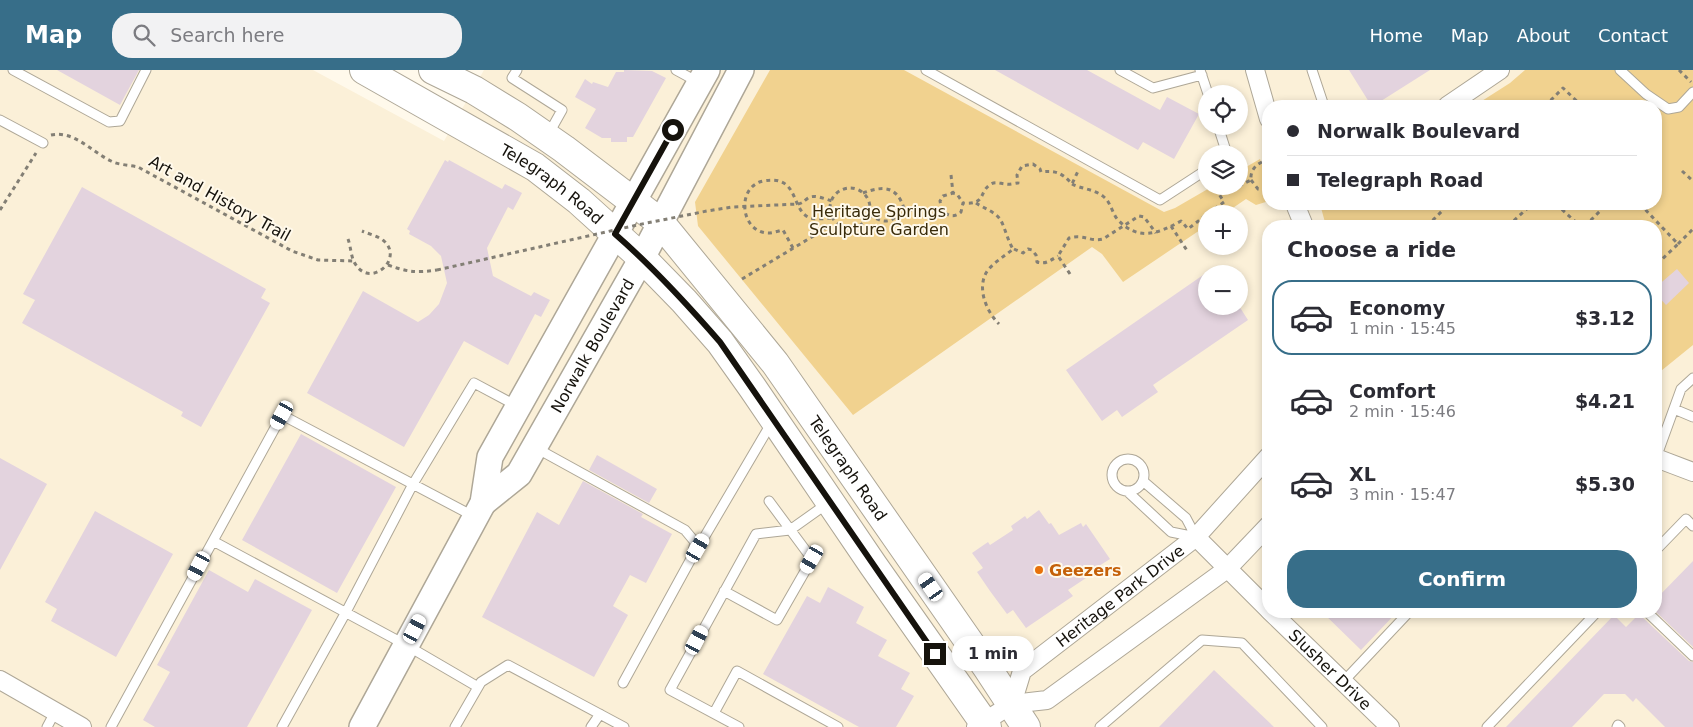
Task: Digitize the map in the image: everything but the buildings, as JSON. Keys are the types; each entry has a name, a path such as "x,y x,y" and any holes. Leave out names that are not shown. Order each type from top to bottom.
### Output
{"main road":[{"name":"Telegraph Road","path":"364,70 535,167 579,201 642,258 684,301 720,342 982,725"},
{"name":"Telegraph Road","path":"433,70 474,90 547,137 660,222 775,363 1012,704 1026,727"},
{"name":"Norwalk Boulevard","path":"479,510 519,474 642,258 741,70"},
{"name":"Norwalk Boulevard","path":"362,727 479,510 490,457 703,77"}],"street":[{"path":"1255,70 1264,100"},
{"path":"1456,100 1500,70"},
{"path":"1662,460 1693,472"},
{"name":"Heritage Park Drive","path":"1012,704 1022,671 1196,537 1262,464"},
{"path":"982,725 1012,704 1047,700 1227,569 1262,532"},
{"name":"Slusher Drive","path":"1196,537 1262,602"},
{"name":"Slusher Drive","path":"1278,618 1390,727"},
{"path":"0,680 51,719 82,727"}],"lane":[{"path":"13,70 109,122 120,121 146,70"},
{"path":"517,70 512,78 562,110 547,137"},
{"path":"676,70 703,77"},
{"path":"926,70 1160,200 1198,175"},
{"path":"1120,70 1153,88 1201,72 1205,85"},
{"path":"1312,70 1322,100"},
{"path":"1620,70 1654,100"},
{"path":"1662,106 1668,110 1679,108 1693,92"},
{"path":"0,120 43,143"},
{"path":"1662,442 1681,389 1693,378"},
{"path":"282,727 346,612 412,484 474,383 518,406"},
{"path":"1674,409 1693,417"},
{"path":"111,727 282,415 412,484 479,510"},
{"path":"622,683 690,561 773,420"},
{"path":"534,447 685,530 694,542 690,561"},
{"path":"1127,459 1134,460 1143,469 1143,482 1140,487 1128,492 1122,491 1113,482 1111,476 1116,464 1127,459"},
{"path":"1143,482 1186,518 1196,537"},
{"path":"1128,492 1171,532 1196,537"},
{"path":"724,591 777,620 812,559 769,501"},
{"path":"739,727 670,690 756,534 790,530 830,501"},
{"path":"1662,544 1686,519 1693,526"},
{"path":"213,542 346,612 478,687"},
{"path":"1343,682 1403,618"},
{"path":"1487,727 1591,618"},
{"path":"1653,618 1693,656"},
{"path":"1100,727 1202,640 1242,643 1322,727"},
{"path":"455,727 481,682 508,665 624,727"},
{"path":"714,713 737,671 838,727"},
{"path":"591,727 600,714"}],"path":[{"path":"1679,70 1693,84"},
{"path":"1551,100 1563,88 1576,100"},
{"name":"Art and History Trail","path":"43,143 48,136 56,134 85,143 112,162 138,167 292,251 318,260 354,261"},
{"path":"0,210 43,143"},
{"path":"1262,162 1255,166 1252,171 1251,180 1258,189 1262,189"},
{"path":"976,203 984,196 990,185 1018,182 1017,175 1020,168 1032,164 1038,167 1041,172 1061,173 1072,184 1103,196 1118,220 1142,234 1156,233 1181,221 1188,229 1198,222"},
{"path":"1072,184 1080,166"},
{"path":"1682,171 1693,181"},
{"path":"951,174 954,193 960,197 963,204 963,208 957,216 947,215 942,212 940,201 943,196 954,193"},
{"path":"793,248 783,230 764,233 754,228 746,217 744,208 746,195 753,187 761,182 774,180 784,183 791,189 805,214 811,218 833,218"},
{"path":"863,193 878,188 888,189 901,200 904,208"},
{"path":"845,189 858,190 863,193 870,204 868,215 864,222 852,227 839,224 833,218 830,208 835,196 845,189"},
{"path":"1220,195 1224,202 1220,205"},
{"path":"388,265 408,272 437,270 707,211 798,204 813,196 832,201"},
{"path":"963,204 976,203 996,215 1001,220 1006,237 1013,249 1023,253 1028,249 1032,250 1037,262 1041,263 1046,263 1058,256 1069,238 1080,235 1098,240 1103,239 1139,216 1147,220 1156,233"},
{"path":"904,208 926,217 942,212"},
{"path":"868,215 881,222 887,222 898,215 904,208"},
{"path":"1433,220 1443,210"},
{"path":"1514,220 1525,210"},
{"path":"1563,210 1573,220"},
{"path":"1591,220 1601,210"},
{"path":"1646,210 1655,220"},
{"path":"1171,226 1188,252"},
{"path":"1662,227 1678,244"},
{"path":"742,279 825,229"},
{"path":"1662,259 1693,229"},
{"path":"348,239 354,261 360,270 372,274 383,270 388,265 390,253 385,242 362,231"},
{"path":"999,324 992,317 983,298 984,280 987,272 1013,249"},
{"path":"1058,256 1070,274"}],"shaded area":[{"path":"0,70 313,70 444,141 484,70 1693,70 1693,727 0,727"}],"green space":[{"name":"Heritage Springs Sculpture Garden","path":"770,70 904,70 1164,212 1198,195 1248,195 1248,166 1260,159 1262,165 1262,203 1256,205 1246,199 1237,205 1198,205 1198,231 1123,282 1102,254 1092,247 853,415 698,226 695,202"},
{"path":"1525,70 1693,70 1693,345 1662,370 1662,220 1324,220 1322,210 1662,210 1662,100 1483,100 1510,83"}],"place":[{"name":"Geezers","path":"1039,570"}],"route":[{"path":"673,130 615,234 642,258 684,301 720,342 935,654"}]}
